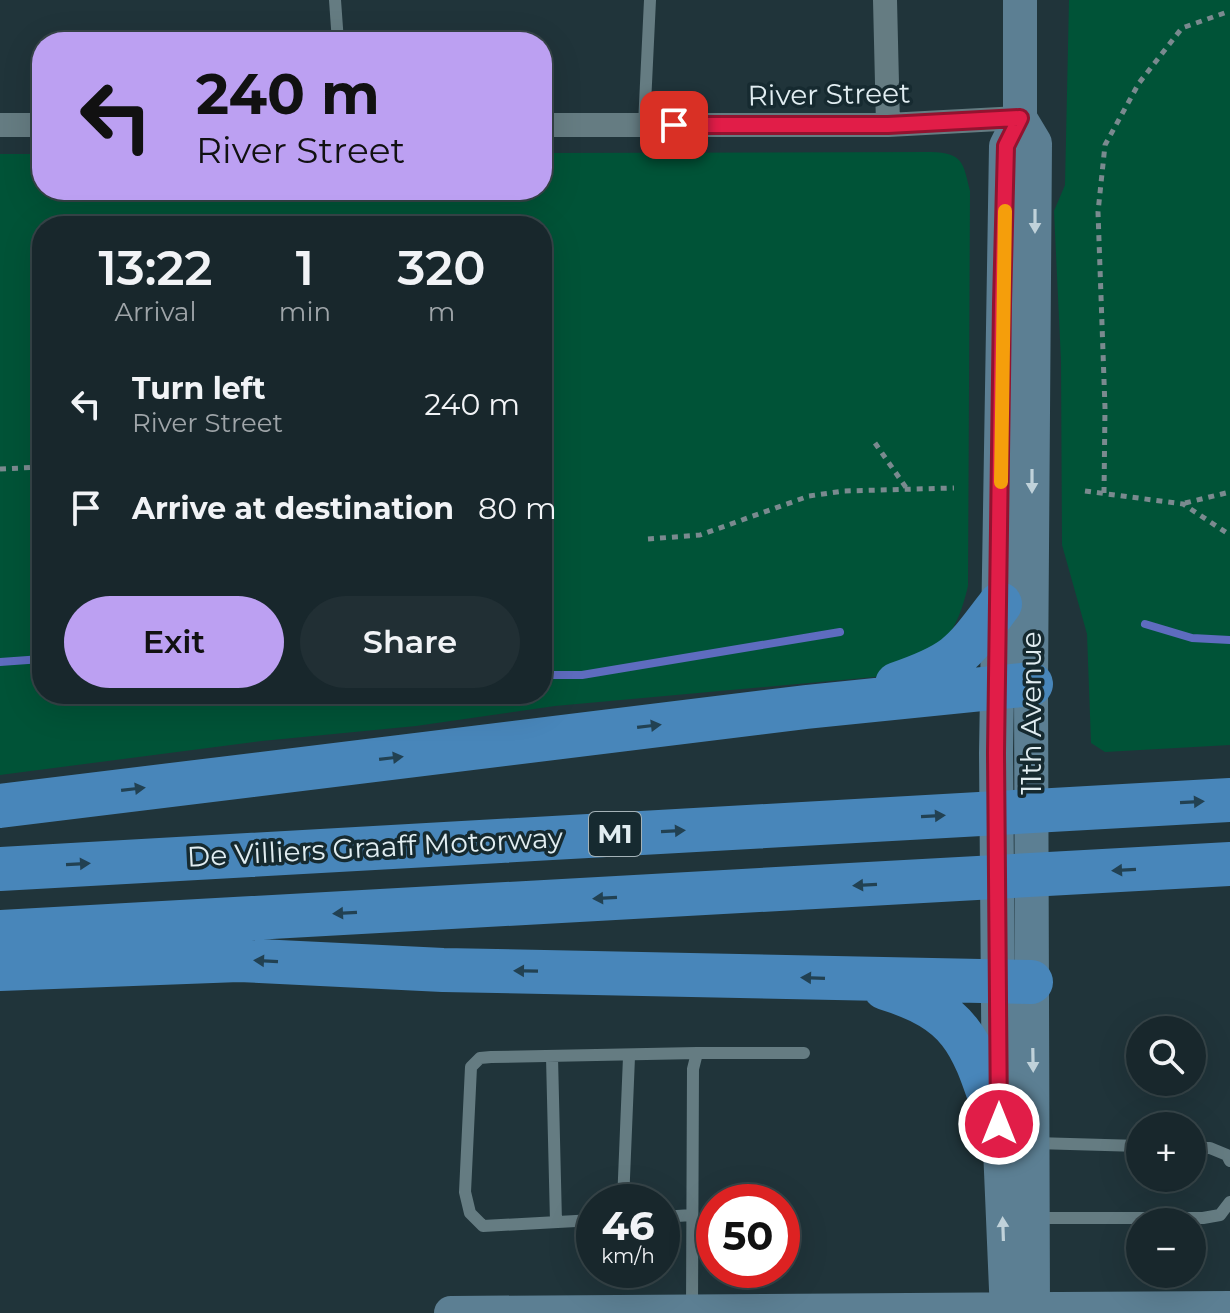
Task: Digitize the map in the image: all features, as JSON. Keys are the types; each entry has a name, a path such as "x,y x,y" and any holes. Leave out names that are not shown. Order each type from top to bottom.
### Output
{"highway":[{"path":"806,707 935,672 962,653 1000,604"},
{"path":"0,806 806,707 1015,685"},
{"name":"De Villiers Graaff Motorway","path":"0,869 1230,800"},
{"name":"M1","path":"0,932 1230,864"},
{"path":"0,969 239,960 443,970 693,973 857,979 1015,972"},
{"path":"857,979 913,996 944,1014 964,1033 1017,1133"}],"main road":[{"name":"11th Avenue","path":"1015,972 1032,752 1015,685 1000,604 1006,146 1020,118 1020,0"},
{"name":"11th Avenue","path":"1020,118 1035,143 1015,685 996,753 1015,972 1020,1310"},
{"name":"11th Avenue","path":"1017,1133 1035,1218 1020,1310"},
{"path":"451,1313 1230,1308"}],"street":[{"path":"885,0 888,125"},
{"name":"River Street","path":"552,125 888,125 1020,118"},
{"path":"0,125 32,125"}],"lane":[{"path":"335,0 337,32"},
{"path":"644,125 650,0"},
{"path":"692,1312 693,1069 697,1053"},
{"path":"576,1221 483,1226 470,1213 465,1192 471,1067 480,1058 804,1053"},
{"path":"552,1057 556,1222"},
{"path":"624,1184 629,1057"},
{"path":"1017,1133 1126,1145"},
{"path":"1206,1148 1227,1155 1230,1161"},
{"path":"1035,1218 1203,1218 1220,1215 1230,1202"},
{"path":"680,1216 692,1215"}],"path":[{"path":"1104,493 1105,408 1098,212 1105,145 1139,83 1182,28 1230,11"},
{"path":"875,443 907,489"},
{"path":"0,469 32,467"},
{"path":"648,539 700,535 809,496 954,488"},
{"path":"1085,491 1183,504 1230,492"},
{"path":"1183,504 1230,535"}],"green space":[{"path":"1069,0 1230,0 1230,745 1105,752 1091,743 1087,634 1062,545 1061,361 1054,211 1065,185"},
{"path":"552,153 950,154 963,166 970,191 968,586 958,619 935,649 897,675 555,706 416,726 262,741 0,775 0,154 32,154 32,200 552,200"}],"waterway":[{"path":"1145,624 1192,638 1230,640"},
{"path":"552,675 582,675 840,632"},
{"path":"0,662 32,660"}],"slow traffic":[{"path":"1001,482 1005,211"}],"route":[{"path":"674,125 888,125 1020,118 1006,146 1002,304 996,753 999,1124"}]}
